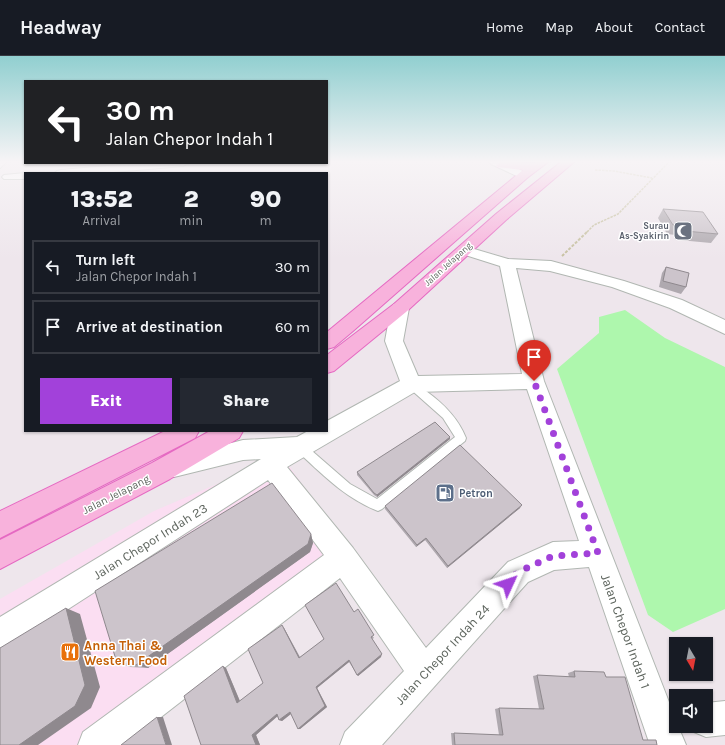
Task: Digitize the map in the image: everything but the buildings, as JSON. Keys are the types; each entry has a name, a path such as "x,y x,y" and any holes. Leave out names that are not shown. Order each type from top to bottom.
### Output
{"main road":[{"name":"Jalan Jelapang","path":"328,341 500,194"},
{"name":"Jalan Jelapang","path":"328,365 400,308 528,194"},
{"path":"0,525 185,432"},
{"name":"Jalan Jelapang","path":"0,555 161,471 229,432"}],"street":[{"path":"464,250 507,263 551,266 618,284 676,304 712,320 725,328"},
{"name":"Jalan Chepor Indah 1","path":"507,263 534,381 598,553 668,732"},
{"path":"400,308 394,341 411,384 534,381"},
{"name":"Jalan Chepor Indah 23","path":"328,431 411,384"},
{"name":"Jalan Chepor Indah 23","path":"0,635 272,466 300,447 326,432"},
{"path":"161,471 243,450 300,447"},
{"path":"272,466 343,558 424,673"},
{"name":"Jalan Chepor Indah 24","path":"358,745 518,572 553,556 598,553"},
{"path":"96,745 343,558"},
{"path":"713,719 725,718"}],"lane":[{"path":"300,447 344,484 367,501 378,505 461,438 458,428 448,416 411,384"}],"path":[{"path":"551,266 594,225 618,214 637,194"}],"shaded area":[{"path":"625,310 665,338 725,367 725,609 673,632 648,615 557,369 599,333 599,317"},
{"path":"282,456 353,555 104,745 0,745 0,599 154,511"}],"place":[{"name":"Surau As-Syakirin","path":"683,231"},
{"name":"Petron","path":"445,493"},
{"name":"Anna Thai & Western Food","path":"70,652"}],"route":[{"path":"508,584 518,572 553,556 598,553 534,381"}]}
